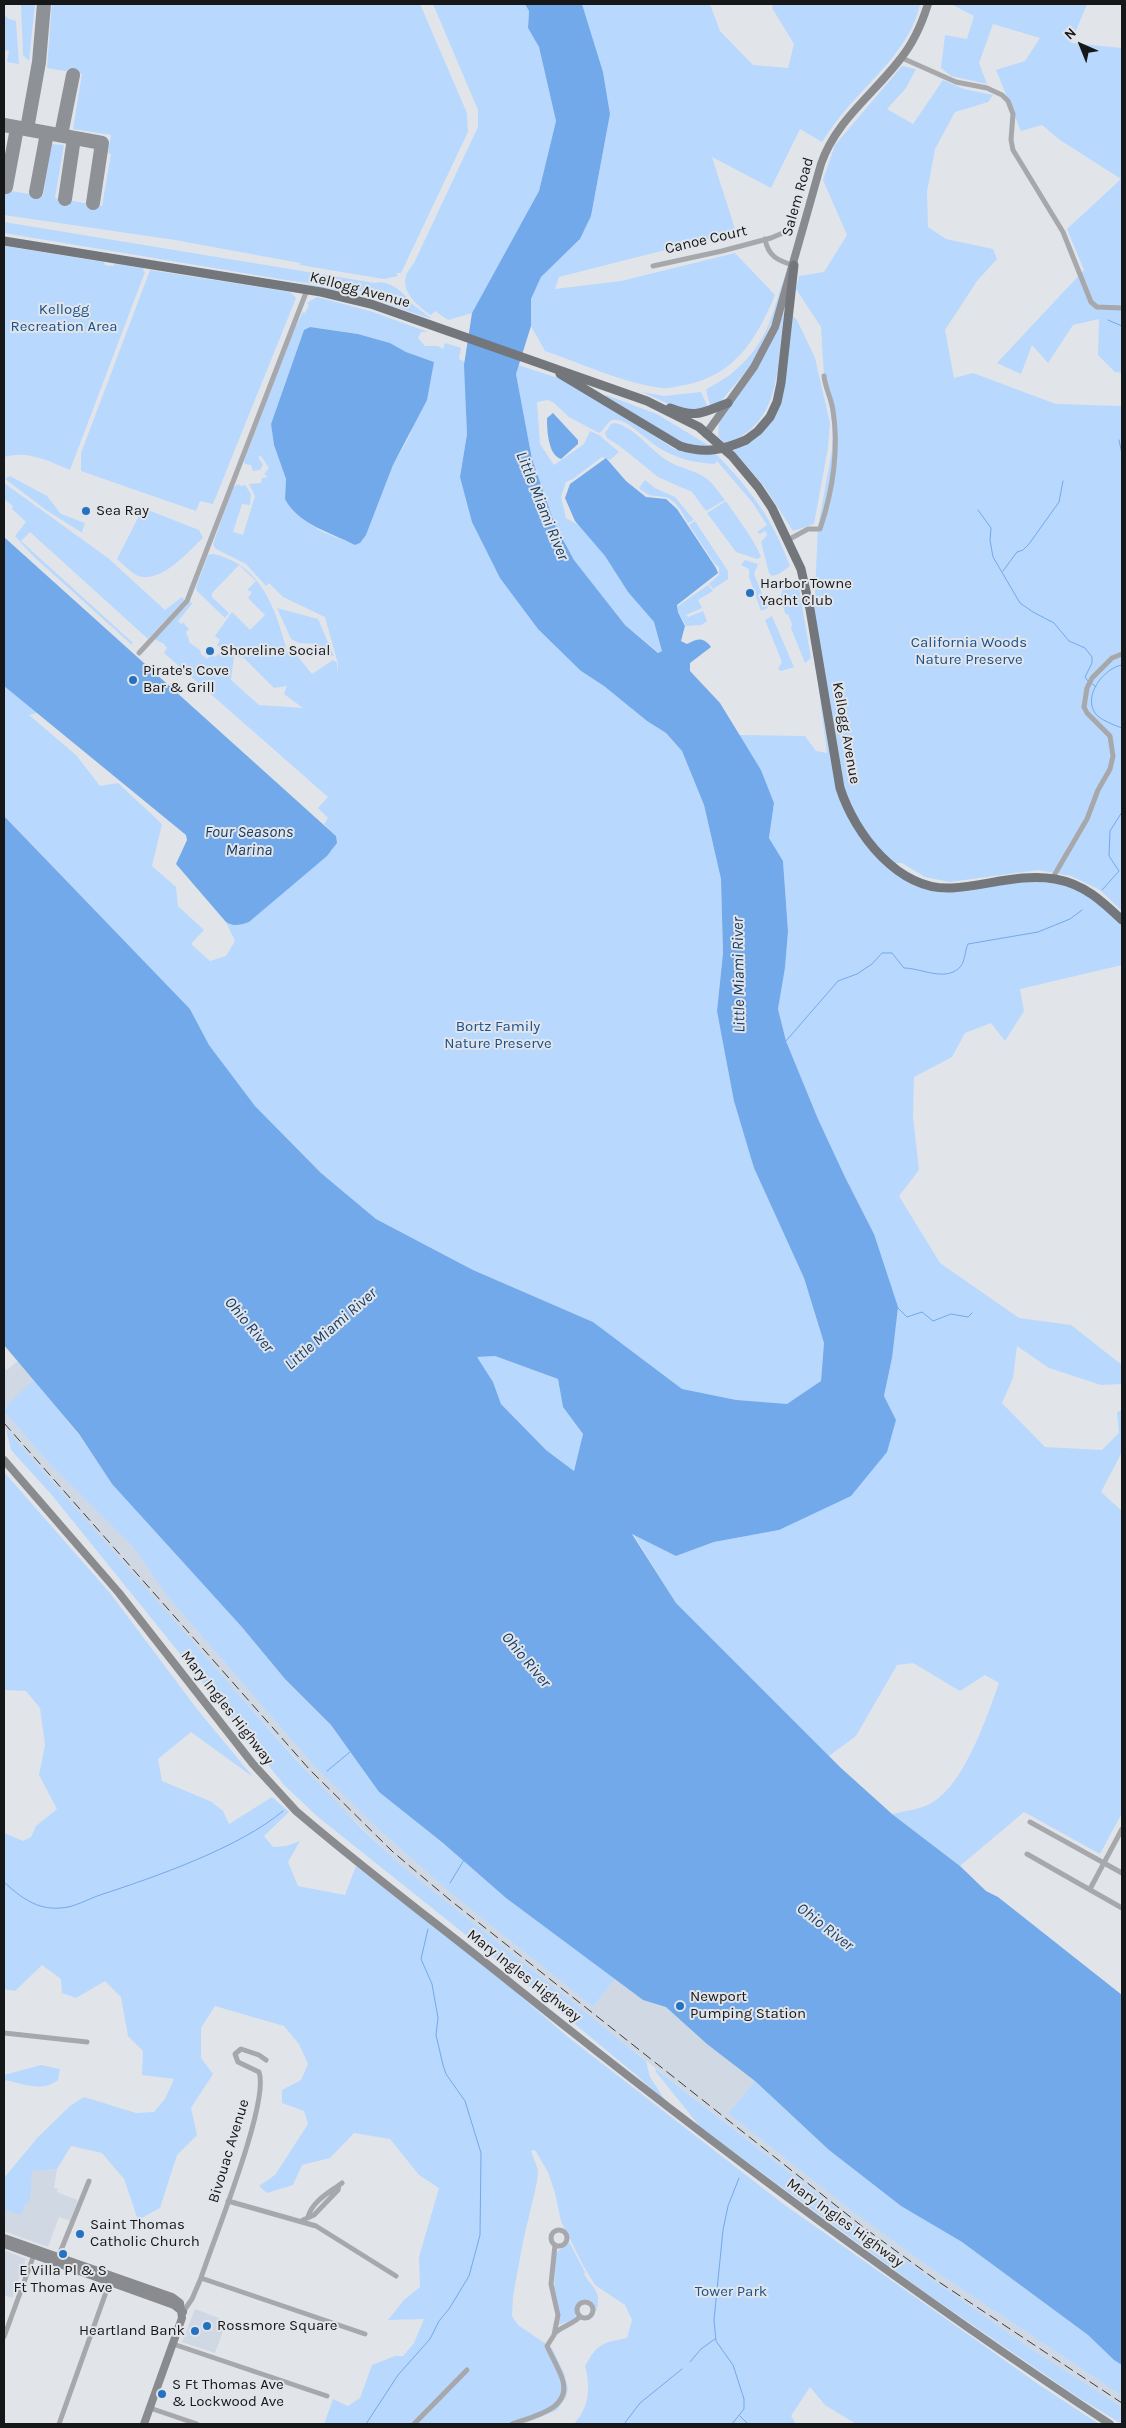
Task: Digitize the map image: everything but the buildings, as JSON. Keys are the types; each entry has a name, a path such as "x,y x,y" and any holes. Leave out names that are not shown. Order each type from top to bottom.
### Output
{"main road":[{"name":"Kellogg Avenue","path":"4,241 307,290 371,304 646,401 692,426 699,427 740,465 758,487 775,514 801,569 810,609 840,788 850,816 864,838 880,855 901,871 920,882 938,887 954,888 1031,878 1052,879 1084,889 1097,897 1122,920"},
{"path":"548,365 658,435 680,446 708,452 746,440 758,431 770,417 777,402 781,383 794,265"},
{"path":"646,401 693,415 705,414 728,403"}],"street":[{"name":"Salem Road","path":"706,434 754,367 768,340 780,311 821,164 830,143 843,123 902,58 918,30 928,4"},
{"path":"902,58 949,79 987,88 1005,98 1013,114 1011,140 1013,150 1063,232 1091,302 1097,307 1122,308"},
{"name":"Canoe Court","path":"653,266 765,239 785,232"},
{"name":"Canoe Court","path":"765,239 768,250 776,259 794,265"},
{"path":"139,653 187,601 307,290"},
{"path":"788,540 808,530 820,529 830,495 835,459 835,432 832,408 824,376"},
{"path":"720,413 715,430 720,446"},
{"path":"1052,879 1087,819 1098,790 1110,769 1113,756 1110,736 1087,713 1084,707 1087,688 1092,678 1112,658 1122,654"},
{"name":"Mary Ingles Highway","path":"4,1460 119,1593 253,1764 296,1811 631,2080 718,2146 911,2289 1110,2424"},
{"path":"1030,1822 1122,1873"},
{"path":"1090,1889 1122,1829"},
{"path":"1027,1854 1122,1908"},
{"path":"4,2033 87,2042"},
{"name":"Bivouac Avenue","path":"183,2312 192,2299 201,2278 257,2111 260,2078 257,2070 238,2062 235,2054 241,2049 248,2050 266,2060"},
{"path":"57,2260 89,2181"},
{"path":"305,2219 314,2215 338,2190 340,2184"},
{"path":"228,2201 305,2219 396,2276"},
{"path":"4,2238 35,2252 110,2279 177,2300 182,2306 183,2312 173,2344 144,2424"},
{"path":"4,2244 35,2252"},
{"path":"554,2335 558,2315 551,2284 556,2244"},
{"path":"4,2337 35,2252"},
{"path":"201,2278 365,2334"},
{"path":"59,2424 110,2279"},
{"path":"512,2424 552,2409 561,2400 564,2394 562,2378 548,2346 554,2335 563,2326 580,2318 580,2316"},
{"path":"173,2344 327,2396"},
{"path":"414,2424 468,2370"},
{"path":"150,2408 197,2424"}],"shaded area":[{"path":"40,1343 56,1360 4,1409 4,1369 7,1370"},
{"path":"4,1411 46,1460 134,1548 167,1596 315,1767 377,1828 453,1895 593,2007 615,1979 643,2000 679,1987 694,2032 755,2081 728,2113 849,2209 933,2270 1122,2396 1122,2407 1030,2348 876,2240 593,2019 402,1866 332,1799 182,1631 4,1427"},
{"path":"57,2169 54,2188 58,2189 57,2192 77,2200 77,2203 70,2221 59,2217 48,2247 4,2231 4,2183 32,2171"},
{"path":"4,2250 26,2259 12,2298 4,2295"},
{"path":"195,2309 219,2318 218,2323 225,2326 215,2353 182,2342"}],"green space":[{"path":"21,4 35,4 29,61 23,55"},
{"path":"52,4 420,4 467,113 468,132 401,273 396,273 398,276 384,279 300,265 300,263 175,240 4,215 4,190 43,196 52,144 64,145 55,198 102,206 111,154 108,153 111,135 73,129 82,74 47,68"},
{"path":"433,4 525,4 529,11 528,28 539,47 556,121 539,191 472,313 448,320 435,311 431,315 421,308 412,299 405,282 407,273 414,263 478,127 478,110"},
{"path":"582,4 710,4 720,31 753,65 788,68 794,44 772,8 773,4 920,4 909,33 891,60 844,111 822,142 800,129 771,188 712,157 736,232 559,277 555,289 621,281 735,253 775,295 760,326 742,353 717,373 702,380 665,388 647,386 617,378 545,351 531,326 531,299 541,277 580,239 591,216 610,114 603,72"},
{"path":"951,4 1087,4 1071,43 1122,48 1122,373 1115,372 1098,355 1099,319 1073,325 1048,363 1032,345 1021,374 997,363 1084,270 1067,229 1121,179 1060,140 1042,125 1021,131 996,70 1025,61 1040,38 993,24 979,63 987,84 951,76 941,68 945,35 967,39 974,16"},
{"path":"4,15 16,21 19,64 7,62 9,51 4,50"},
{"name":"California Woods Nature Preserve","path":"902,66 916,69 906,88 887,109 913,124 943,80 964,89 993,95 988,102 955,112 935,149 927,192 928,227 946,239 993,249 997,259 977,281 945,330 954,378 973,373 1056,404 1122,406 1122,911 1100,890 1071,876 1038,870 950,882 925,877 902,863 891,863 938,887 1031,878 1067,882 1122,920 1122,965 1020,989 1024,1011 1005,1041 991,1023 965,1033 952,1057 914,1077 913,1117 919,1170 899,1196 940,1263 1019,1318 1071,1325 1122,1365 1122,1384 1101,1385 1049,1368 1017,1346 1013,1378 1002,1403 1045,1447 1102,1450 1119,1433 1117,1412 1122,1410 1122,1452 1101,1492 1122,1511 1122,1813 1100,1854 1024,1812 960,1866 892,1814 914,1810 933,1802 955,1781 981,1731 999,1683 985,1675 960,1691 913,1663 897,1665 856,1736 829,1756 676,1603 632,1532 676,1556 714,1542 779,1530 896,1420 884,1396 892,1358 874,1234 818,1119 786,1041 778,1009 785,968 788,931 783,861 769,838 774,803 761,770 739,735 805,736 816,751 827,753 817,676 814,613 818,527 832,450 833,427 824,376 821,327 796,289 799,276 824,272 847,235 823,180 835,145"},
{"path":"4,222 375,283 380,282 390,284 403,293 410,301 392,303 387,301 388,298 341,287 292,281 4,233"},
{"name":"Kellogg Recreation Area","path":"4,246 104,262 105,265 113,266 115,264 144,268 143,271 145,272 70,470 46,460 30,456 13,455 4,457"},
{"path":"150,270 290,292 296,298 213,504 200,501 196,511 81,471 81,453"},
{"path":"787,270 775,315 751,365 722,400 711,409 706,390 732,373 755,349 768,326"},
{"path":"295,282 341,290 364,297"},
{"name":"Bortz Family Nature Preserve","path":"317,297 370,311 428,332 421,332 418,338 425,346 438,346 443,349 445,343 461,348 459,359 465,362 467,434 460,477 581,671 604,686 647,721 666,733 682,751 704,805 721,879 723,953 717,1011 754,1168 804,1278 824,1343 821,1381 732,1450 593,1322 473,1270 376,1219 321,1173 255,1106 209,1045 190,1009 4,816 4,686 37,713 29,715 76,755 100,786 118,783 162,824 152,866 176,887 178,906 204,930 191,944 210,961 226,956 235,941 226,922 237,925 249,922 333,849 336,836 324,824 328,818 318,808 328,797 164,653 167,648 164,644 154,639 191,601 192,604 178,621 181,624 185,622 184,624 189,629 186,632 190,643 200,650 201,654 207,659 212,654 215,657 222,651 217,645 220,640 215,636 232,612 250,630 265,615 248,598 252,592 247,590 256,581 239,565 260,584 274,610 287,652 295,653 312,674 333,660 337,663 338,674 338,664 325,617 283,597 269,583 266,586 246,564 216,549 213,544 233,487 239,484 240,486 245,485 251,494 250,505 242,504 233,532 243,535 255,496 249,484 261,483 262,478 268,477 264,474 269,468 261,456 258,457 263,465 260,470 253,471 251,465 245,464 244,461 292,334 303,312 305,313 309,305 307,303","holes":["310,327 358,334 390,343 406,352 434,362 409,437 393,465 366,535 360,543 355,545 322,532 310,524 285,499 286,479 274,445 271,424 304,330","234,656 244,658 274,688 287,686 284,694 303,708 259,705 231,680"]},
{"path":"367,298 392,305 411,303 432,319"},
{"path":"783,313 774,390 767,407 758,422 744,434 725,444 718,436 719,421"},
{"path":"791,314 797,320 815,358 830,423 828,448 814,524 793,531 764,486 732,449 774,414"},
{"path":"518,365 561,379 579,388 676,450 694,454 716,454 750,492 768,519 790,566 779,574 772,576 769,573 761,542 767,535 765,531 760,534 757,532 767,525 752,502 717,461 715,464 679,458 655,445 622,421 611,421 599,433 569,417 548,400 537,402 540,444 554,465 584,444 590,431 599,435 619,452 610,460 602,457 573,479 566,482 561,497 566,518 580,526 605,556 628,592 654,622 663,651 659,653 625,625 574,560 555,525 532,459 516,374"},
{"path":"642,392 664,396 701,392 709,410 682,410"},
{"path":"606,395 657,414 708,445 706,448 680,444 605,397"},
{"path":"615,423 636,434 668,461 703,476 712,483 725,500 706,511 692,492 658,477 607,438 605,433 611,424"},
{"path":"10,476 47,496 61,514 85,523 82,532 84,534 46,510 5,479"},
{"path":"645,480 655,488 675,497 694,520 688,523 679,507 668,498 651,496 639,488"},
{"path":"4,483 108,558 165,610 182,597 184,600 148,639 30,532 21,541 133,643 131,644 33,556 15,536 26,522 12,509 13,506 4,499"},
{"path":"726,501 750,536 761,557 757,559 736,552 707,513"},
{"path":"143,508 199,530 203,538 174,565 156,575 147,577 135,575 117,559"},
{"path":"695,521 728,571 728,579 713,589 709,584 719,575 719,567 714,563 689,525"},
{"name":"Bortz Family Nature Preserve","path":"215,554 239,565 212,593 212,597 229,613 225,618 197,591 196,587 208,555"},
{"path":"745,560 758,564 754,574 768,608 761,611 749,577 749,569 741,565"},
{"path":"708,585 713,591 698,600 702,608 686,615 688,617 703,611 707,621 701,625 686,626 678,611 678,606"},
{"path":"783,588 799,588 811,658 805,663 791,628 792,624 788,614 786,615 780,599"},
{"path":"277,608 318,619 334,656 325,654 316,644 299,643 291,639"},
{"path":"772,616 794,667 781,671 778,669 782,662 765,620"},
{"path":"495,1356 558,1379 563,1407 583,1434 574,1471 546,1450 501,1404 493,1382 476,1357"},
{"path":"34,1380 79,1435 112,1484 241,1626 285,1679 331,1725 379,1792 443,1843 506,1898 615,1979 593,2007 453,1895 377,1828 315,1767 167,1596 134,1548 46,1460 4,1411 11,1401"},
{"path":"6,1429 297,1761 361,1828 402,1866 646,2061 650,2077 667,2103 511,1971 318,1817 284,1785 51,1494 11,1450"},
{"name":"Tower Park","path":"4,1472 110,1593 197,1709 253,1777 191,1732 158,1759 162,1781 212,1802 223,1811 229,1824 272,1797 289,1812 264,1836 273,1847 286,1846 300,1841 288,1862 298,1886 345,1895 356,1866 502,1980 568,2037 782,2203 1041,2386 1099,2424 856,2424 825,2405 810,2387 791,2416 796,2424 574,2424 586,2404 588,2382 585,2366 597,2348 612,2341 627,2338 632,2320 625,2305 595,2285 584,2267 561,2221 548,2172 535,2150 531,2151 538,2170 537,2182 523,2242 513,2296 512,2316 518,2325 552,2348 564,2373 568,2389 566,2397 557,2410 524,2424 324,2424 333,2399 348,2406 360,2398 372,2365 395,2356 403,2356 414,2343 424,2319 388,2320 404,2300 420,2287 419,2257 439,2188 419,2175 390,2139 354,2133 330,2158 302,2165 293,2185 267,2193 259,2186 275,2175 308,2124 304,2111 282,2103 282,2090 301,2080 308,2064 299,2044 284,2026 215,2006 201,2028 201,2058 213,2074 191,2108 197,2135 177,2155 160,2208 138,2220 124,2179 102,2153 71,2146 57,2169 32,2171 29,2203 26,2202 21,2215 4,2209 4,2178 38,2137 70,2106 84,2097 136,2113 154,2112 165,2099 174,2079 142,2075 143,2051 128,2036 121,1997 105,1981 76,1998 62,1993 61,1979 42,1965 15,1991 4,1989 4,1833 23,1841 31,1837 36,1826 57,1809 39,1775 45,1745 40,1708 26,1691 4,1690"},
{"path":"41,2065 60,2069 58,2080 52,2084 38,2087 4,2080 4,2075"},
{"path":"655,2068 876,2240 1030,2348 1122,2407 1122,2424 1076,2396 926,2293 701,2128 656,2072"},
{"path":"755,2081 829,2150 901,2206 962,2242 1088,2335 1114,2360 1122,2365 1122,2396 933,2270 849,2209 728,2113"},
{"path":"569,2242 585,2272 584,2274 596,2290 598,2305 596,2312 591,2301 582,2300 578,2304 575,2319 559,2325 560,2312 554,2292 555,2254"}],"water":[{"path":"525,4 582,4 603,72 610,114 591,216 580,239 541,277 531,299 531,326 516,374 532,459 555,525 574,560 625,625 658,653 662,651 654,622 628,592 605,556 575,521 565,498 570,484 606,458 626,481 646,497 666,499 677,509 716,568 718,573 677,605 678,612 685,626 681,641 687,644 703,640 711,647 690,663 690,671 720,703 761,770 774,803 769,838 783,861 788,931 785,968 778,1009 786,1041 818,1119 874,1234 898,1307 892,1358 884,1396 896,1420 887,1452 851,1496 779,1530 714,1542 676,1556 632,1534 676,1603 841,1768 892,1814 960,1866 986,1891 998,1897 1122,1995 1122,2365 1114,2360 1088,2335 962,2242 901,2206 829,2150 755,2081 707,2044 666,2007 643,2000 506,1898 443,1843 379,1792 331,1725 285,1679 241,1626 112,1484 79,1434 4,1345 4,816 190,1009 209,1045 255,1106 321,1173 376,1219 473,1270 593,1322 682,1389 736,1400 787,1404 821,1381 824,1343 804,1278 754,1168 734,1101 717,1011 723,953 721,879 704,805 682,751 666,733 647,721 604,686 581,671 538,629 500,578 472,522 460,477 467,434 464,365 472,313 539,191 556,121 539,47 528,28 529,11","holes":["495,1356 558,1379 563,1407 583,1434 574,1471 546,1450 501,1404 493,1382 477,1357"]},
{"path":"310,327 358,334 390,343 406,352 434,362 427,400 393,465 366,535 360,543 355,545 307,522 291,508 285,499 286,479 274,445 271,424 304,330"},
{"path":"553,413 578,440 578,444 561,459 553,453 548,435 547,418"},
{"name":"Four Seasons Marina","path":"4,537 336,836 337,843 327,856 249,922 232,925 226,922 176,864 187,840 186,835 4,686"}],"waterway":[{"path":"1108,320 1122,326"},
{"path":"1119,440 1122,454"},
{"path":"1003,571 1017,552 1023,550 1029,544 1059,502 1063,481"},
{"path":"978,510 991,528 990,540 993,557 1020,603 1054,623 1069,641 1085,648 1092,657 1092,663 1085,677 1088,681"},
{"path":"1122,665 1108,671 1102,677 1097,683 1092,698 1092,706 1097,716 1122,728"},
{"path":"1091,683 1096,687"},
{"path":"1102,890 1119,871 1109,856 1110,831 1122,812"},
{"path":"786,1041 838,981 857,974 872,964 882,953 892,953 904,968 941,974 949,973 961,966 968,944 1038,932 1070,919 1082,910"},
{"path":"897,1307 907,1317 922,1312 933,1321 951,1314 968,1317 972,1313"},
{"path":"327,1771 350,1752"},
{"path":"4,1882 16,1893 36,1905 52,1908 70,1907 196,1860 244,1837 283,1811"},
{"path":"450,1883 464,1860"},
{"path":"366,2424 398,2375 430,2339 439,2321 449,2309 469,2276 480,2235 481,2153 465,2101 446,2074 443,2065 436,2035 438,2018 432,1984 421,1959 428,1929"},
{"path":"732,2424 744,2409 744,2399 733,2365 716,2341 714,2320 723,2230 728,2206 739,2178"},
{"path":"690,2362 701,2349 715,2339"},
{"path":"624,2424 640,2403 682,2369"},
{"path":"740,2416 748,2424"}],"taxiway":[{"path":"27,129 39,62 44,4"},
{"path":"61,135 73,75"},
{"path":"4,125 102,143 93,203"},
{"path":"6,187 17,128"},
{"path":"36,192 47,133"},
{"path":"65,199 74,138"}],"railway":[{"path":"4,1423 310,1770 393,1852 450,1900 863,2227 939,2282 1122,2403"}],"place":[{"name":"Sea Ray","path":"86,511"},
{"name":"Harbor Towne Yacht Club","path":"750,593"},
{"name":"Shoreline Social","path":"210,651"},
{"name":"Pirate's Cove Bar & Grill","path":"133,680"},
{"name":"Newport Pumping Station","path":"680,2006"},
{"name":"Saint Thomas Catholic Church","path":"80,2234"},
{"name":"E Villa Pl & S Ft Thomas Ave","path":"63,2254"},
{"name":"Rossmore Square","path":"207,2326"},
{"name":"Heartland Bank","path":"195,2331"},
{"name":"S Ft Thomas Ave & Lockwood Ave","path":"162,2394"}],"water label":[{"name":"Little Miami River","path":"542,506"},
{"name":"Little Miami River","path":"739,975"},
{"name":"Ohio River","path":"249,1325"},
{"name":"Little Miami River","path":"331,1329"},
{"name":"Ohio River","path":"526,1660"},
{"name":"Ohio River","path":"825,1927"}]}
